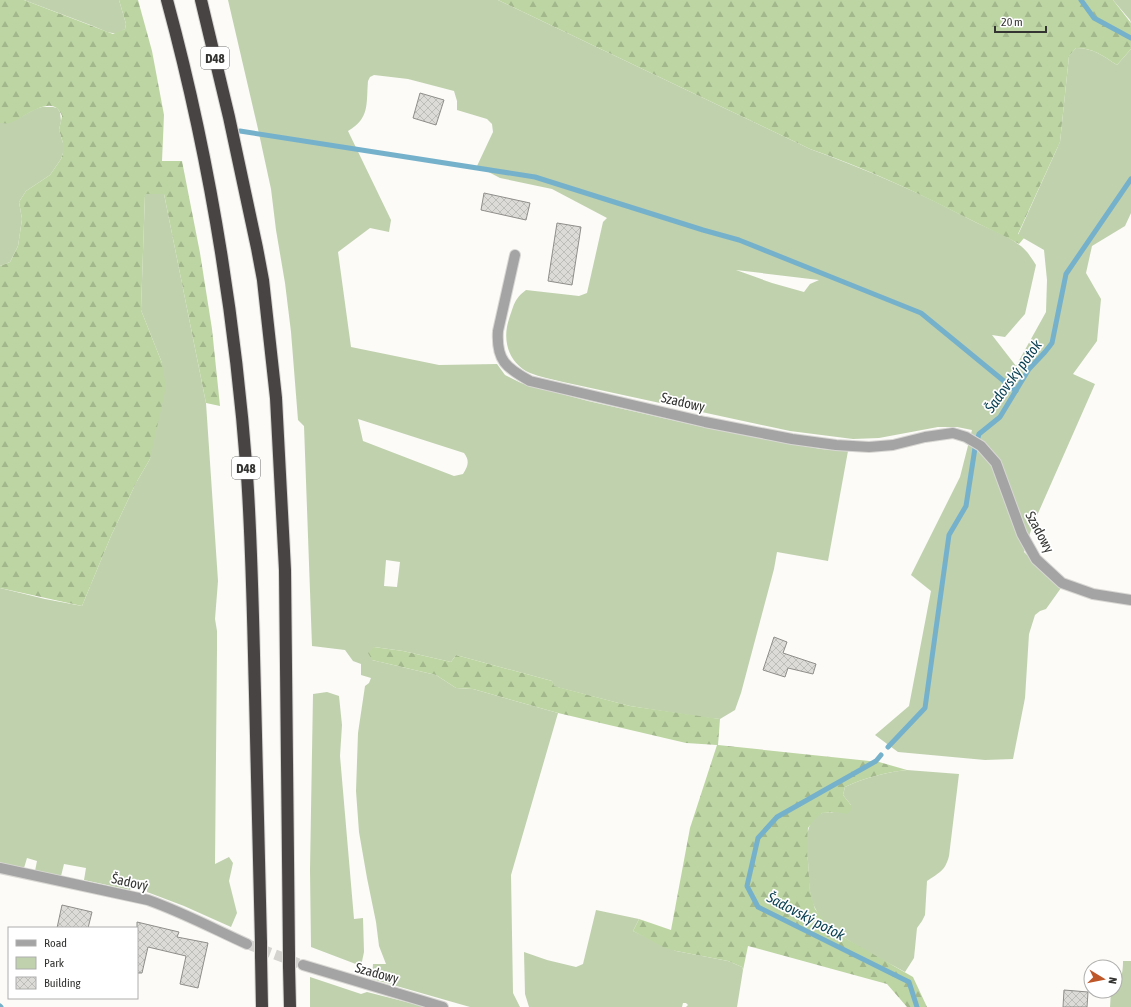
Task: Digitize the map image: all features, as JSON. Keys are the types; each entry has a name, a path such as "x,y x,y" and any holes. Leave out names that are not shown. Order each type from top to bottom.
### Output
{"highway":[{"name":"D48","path":"168,0 194,108 211,192 232,326 240,396 247,474 252,571 262,1007"},
{"name":"D48","path":"201,0 224,94 257,248 263,280 276,398 285,570 290,1007"}],"street":[{"name":"Szadowy","path":"515,254 498,331 497,343 500,355 505,365 520,376 530,381 705,422 792,439 836,445 869,447 893,445 925,437 953,433 971,438 981,446 996,463 1022,534 1036,559 1062,583 1093,594 1131,600"},
{"name":"Šadový","path":"0,868 148,900 171,908 197,922 247,944"},
{"name":"Szadowy","path":"303,965 443,1007"}],"green space":[{"path":"0,0 24,0 113,34 125,29 126,24 119,0 138,0 152,51 164,115 162,161 182,161 200,253 212,329 220,406 206,403 164,194 145,194 141,310 162,363 166,387 150,459 136,483 111,536 82,606 0,588 0,266 10,262 18,246 22,219 19,202 26,191 50,175 61,159 63,153 63,143 59,130 62,116 58,109 52,106 45,106 30,112 10,123 0,123"},
{"path":"24,0 119,0 126,24 125,29 117,34 107,32"},
{"path":"228,0 498,0 810,149 852,165 914,192 1013,240 1028,253 1036,265 1025,314 1005,337 992,335 1016,366 1046,312 1047,280 1044,250 1018,235 1060,142 1069,56 1076,48 1088,49 1098,53 1117,65 1131,49 1131,213 1125,226 1092,246 1086,273 1101,299 1097,341 1073,374 1095,384 1032,527 1024,552 1061,588 1046,609 1035,615 1029,634 1025,698 1013,759 985,760 898,752 875,735 909,706 931,591 911,575 960,477 972,430 957,427 938,427 879,438 853,439 790,431 563,382 530,373 522,369 512,357 506,335 509,319 515,303 519,296 526,290 579,296 587,293 603,222 607,218 552,189 500,178 477,166 493,132 492,124 487,119 457,110 457,101 454,91 408,79 374,75 370,77 368,81 366,110 360,121 348,131 391,220 389,232 370,228 338,252 351,347 439,365 497,364 505,375 521,383 588,401 707,428 821,449 848,451 828,561 777,552 774,569 741,693 735,710 720,719 630,706 553,686 552,681 456,655 451,662 403,651 374,647 372,660 436,675 456,688 473,689 558,713 511,875 513,993 520,1007 470,1007 372,979 373,964 386,964 379,946 359,832 356,791 358,733 365,686 369,683 371,678 361,675 361,664 353,661 345,650 312,646 304,426 298,420 291,332 285,283 271,189","holes":["736,270 819,280 810,284 804,292 772,283","358,419 464,453 468,461 467,466 463,474 454,476 363,441","386,560 400,562 397,587 384,586"]},
{"path":"498,0 1113,0 1131,23 1131,49 1117,65 1098,53 1088,49 1076,48 1069,56 1060,142 1018,234 1024,238 1019,244 913,191 852,164 810,149"},
{"path":"1113,0 1131,0 1131,23 1130,20"},
{"path":"42,107 57,108 60,112 61,121 59,130 63,143 63,153 61,159 50,175 26,191 19,202 22,219 18,246 10,262 0,266 0,123 12,121"},
{"path":"145,194 164,194 206,403 218,581 215,619 217,649 215,864 229,857 233,863 229,881 237,913 231,927 184,906 147,892 146,880 137,880 130,890 84,880 86,868 64,864 61,876 35,871 37,861 27,858 24,868 0,863 0,588 82,606 111,536 136,483 150,459 162,363 141,310"},
{"path":"374,647 403,651 451,662 456,655 552,681 554,686 630,706 720,719 718,745 879,762 907,770 875,776 845,787 843,795 851,805 851,810 847,814 835,812 822,813 815,819 808,828 807,847 810,891 815,909 838,934 913,977 927,1007 907,1007 887,984 748,946 743,970 742,967 728,961 665,948 633,931 639,919 671,930 690,828 717,745 686,743 558,713 473,689 456,688 436,675 372,660 368,653"},
{"path":"327,692 339,696 342,725 340,756 354,919 363,918 364,952 361,966 311,947 310,870 313,694"},
{"path":"907,770 959,774 949,856 944,868 927,881 925,915 917,928 914,958 905,972 843,937 823,919 816,910 810,893 807,842 809,828 816,816 822,813 838,811 851,805 843,795 845,787 875,776"},
{"path":"596,910 639,919 633,931 676,951 728,961 742,967 743,970 737,1007 686,1007 688,1005 683,1003 682,1007 529,1007 525,994 524,952 547,960 576,967 583,964"},
{"path":"1123,961 1131,961 1131,1007 1110,1007 1110,999 1123,999"},
{"path":"310,977 361,994 367,992 426,1007 310,1007"}],"building":[{"path":"420,93 444,100 436,125 413,118"},
{"path":"484,193 530,203 526,220 481,210"},
{"path":"557,223 581,227 572,285 548,281"},
{"path":"774,637 787,642 783,653 816,664 813,674 788,668 785,677 763,670"},
{"path":"62,905 92,912 88,927 57,927"},
{"path":"137,922 179,932 177,937 208,943 198,988 180,984 186,956 148,947 142,973 138,973"},
{"path":"1064,990 1083,992 1083,999 1088,999 1087,1007 1063,1007"}],"waterway":[{"name":"Šadovský potok","path":"1081,0 1094,18 1131,38"},
{"path":"240,131 535,177 739,240 921,313 1016,391"},
{"name":"Šadovský potok","path":"888,747 925,708 949,535 966,506 975,448 979,434 1000,417 1029,369 1052,343 1066,274 1131,179"},
{"name":"Šadovský potok","path":"881,755 876,761 777,817 758,838 747,886 758,907 909,982 917,1007"}],"tunnel":[{"path":"247,944 303,965"}]}
